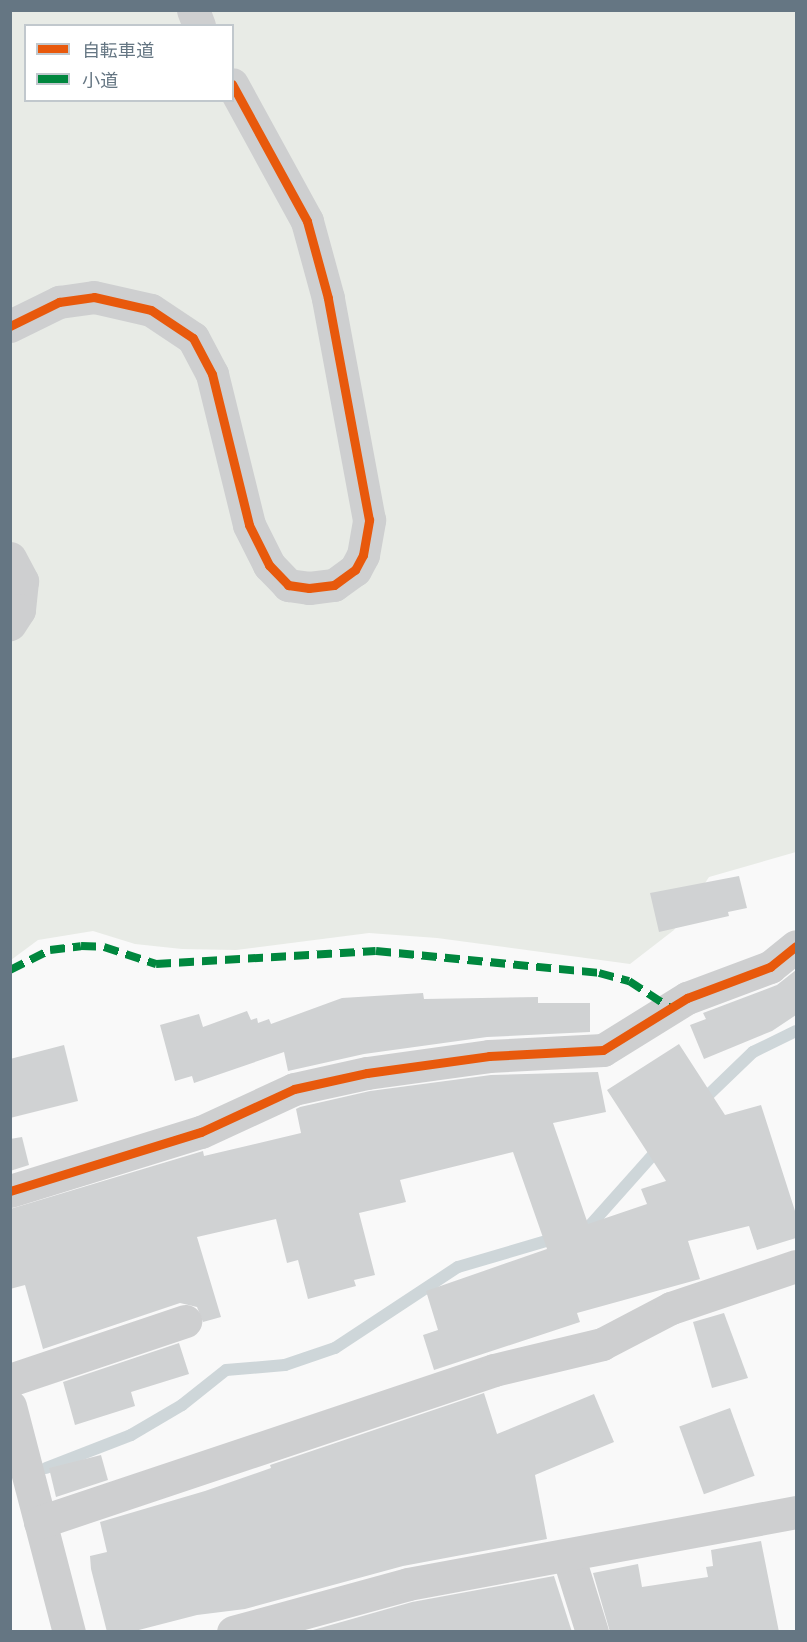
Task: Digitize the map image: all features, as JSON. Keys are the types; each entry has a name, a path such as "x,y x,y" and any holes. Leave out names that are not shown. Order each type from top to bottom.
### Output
{"street":[{"path":"10,326 59,302 94,297 151,310 193,338 212,374 249,525 269,565 288,585 309,588 334,585 355,570 363,555 369,520 328,298 307,221 234,88"},
{"path":"10,558 22,581 20,610 10,624"},
{"path":"10,1191 201,1132 294,1089 366,1073 489,1056 603,1050 687,998 770,967 796,946"},
{"path":"40,1522 494,1370 602,1344 671,1308 796,1266"},
{"path":"10,1380 185,1321"},
{"path":"10,1406 16,1450 40,1522 69,1632"},
{"path":"233,1632 408,1584 796,1512"},
{"path":"568,1555 592,1632"}],"shaded area":[{"path":"11,11 796,11 796,852 709,877 674,930 630,964 437,938 369,933 236,950 182,949 135,944 93,931 38,940 11,960"}],"building":[{"path":"739,876 747,908 728,912 729,916 659,932 650,893"},
{"path":"796,970 796,1015 772,1031 704,1059 690,1025 706,1019 703,1013 777,985"},
{"path":"423,993 424,999 538,997 538,1003 590,1003 590,1032 487,1037 364,1054 288,1071 284,1052 194,1083 192,1076 175,1081 160,1025 199,1014 203,1027 247,1011 251,1020 257,1018 258,1023 269,1019 271,1024 342,998"},
{"path":"679,1044 725,1115 761,1105 796,1214 796,1238 757,1250 749,1226 688,1241 700,1279 577,1313 580,1322 434,1370 423,1335 438,1330 426,1291 547,1249 513,1152 400,1180 406,1202 359,1213 375,1275 354,1280 356,1286 308,1299 298,1260 287,1263 276,1219 197,1237 221,1317 203,1322 197,1307 180,1303 43,1349 25,1285 10,1289 10,1209 203,1151 204,1156 301,1133 296,1109 370,1091 491,1075 598,1072 606,1112 553,1123 588,1224 647,1204 641,1189 666,1181 607,1090"},
{"path":"64,1045 78,1101 10,1118 10,1059"},
{"path":"22,1137 29,1165 10,1171 10,1139"},
{"path":"724,1313 748,1378 712,1388 693,1322"},
{"path":"179,1343 189,1374 131,1392 135,1406 75,1425 63,1382"},
{"path":"484,1393 497,1434 594,1394 614,1442 535,1475 547,1539 403,1566 245,1609 197,1615 131,1632 107,1632 91,1569 90,1556 107,1552 100,1522 205,1491 271,1468 270,1465"},
{"path":"730,1408 755,1476 704,1494 679,1426"},
{"path":"101,1455 108,1480 56,1497 49,1468"},
{"path":"761,1541 779,1632 610,1632 593,1573 638,1564 642,1587 708,1577 706,1567 713,1566 711,1550"},
{"path":"554,1576 572,1632 306,1632 412,1602"}],"waterway":[{"path":"700,1103 753,1052 796,1031"},
{"path":"580,1232 586,1230 660,1147"},
{"path":"46,1468 131,1435 182,1405 226,1370 285,1365 335,1348 458,1267 560,1237"}],"marked path":[{"path":"10,970 50,950 81,946 104,947 156,964 376,951 599,973 629,981 672,1009"}],"cycle path":[{"path":"10,326 59,302 94,297 151,310 193,338 212,374 249,525 269,565 288,585 309,588 334,585 355,570 363,555 369,520 328,298 307,221 234,88"},
{"path":"10,1191 201,1132 294,1089 367,1073 489,1056 603,1050 687,998 770,967 796,946"}]}
